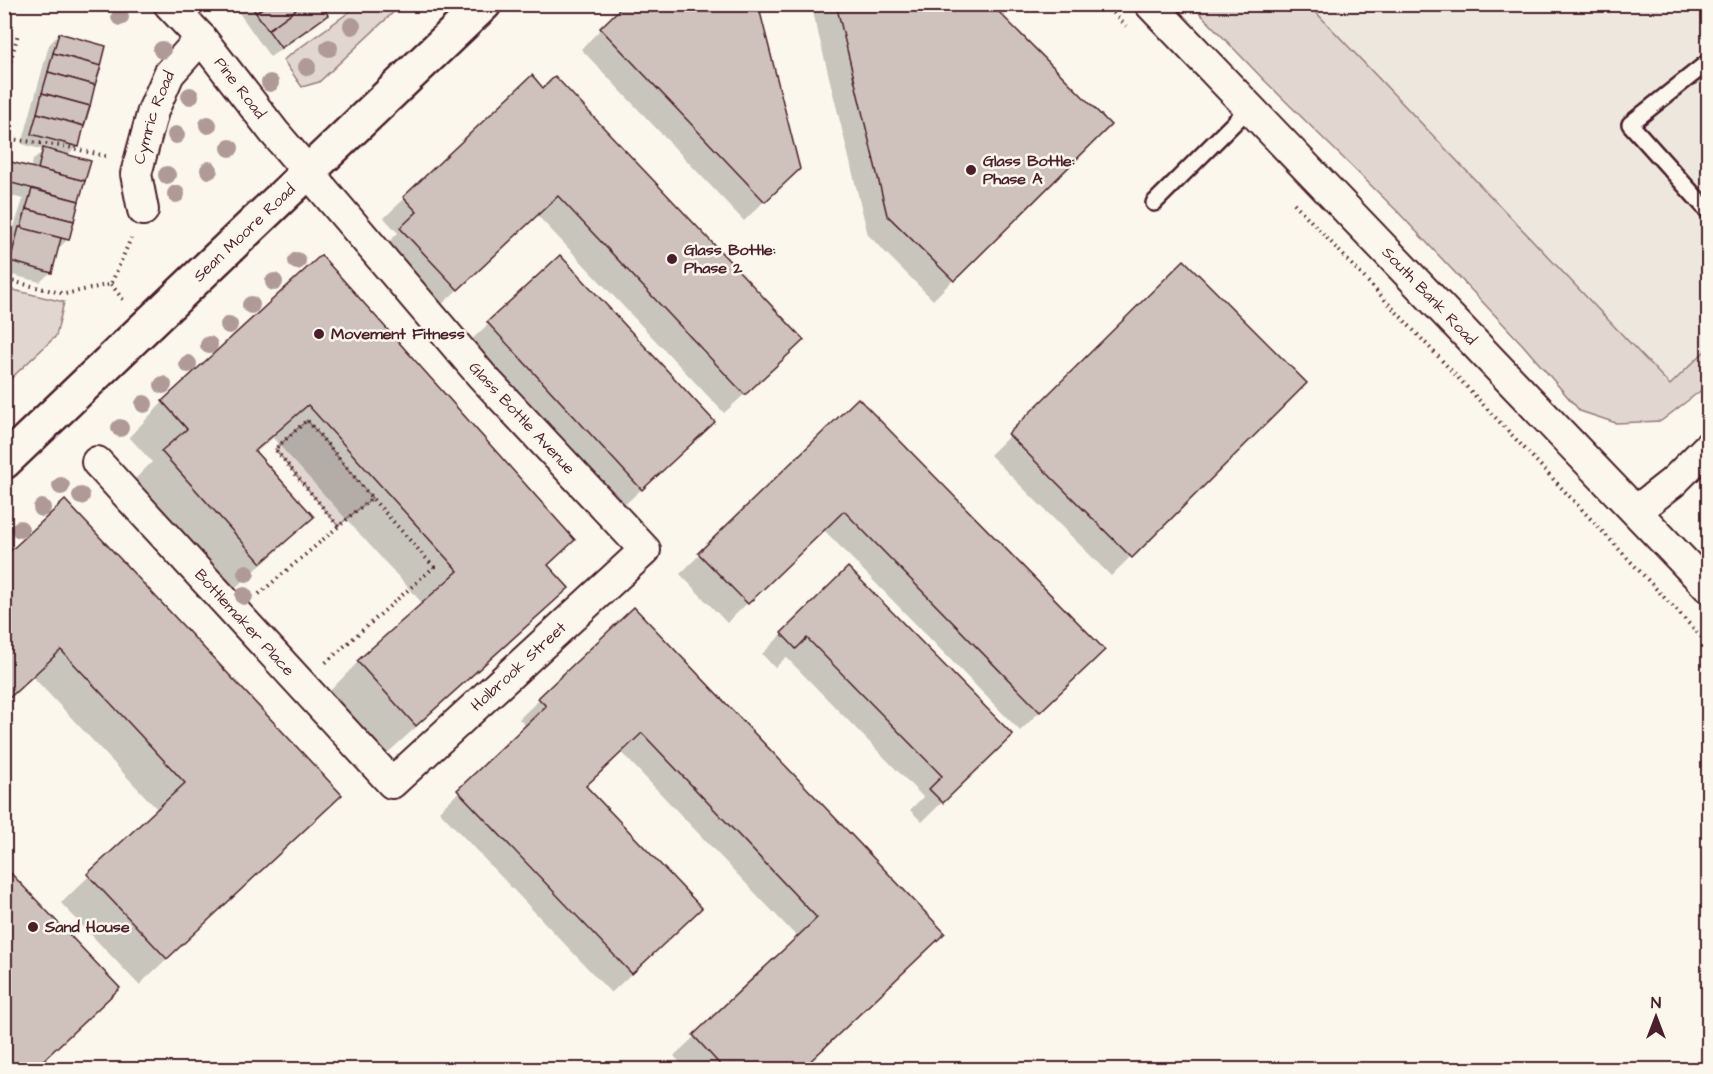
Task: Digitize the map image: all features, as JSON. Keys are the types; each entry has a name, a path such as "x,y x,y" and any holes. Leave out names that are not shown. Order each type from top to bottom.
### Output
{"main road":[{"name":"Sean Moore Road","path":"4,462 484,4"}],"street":[{"name":"Pine Road","path":"169,4 201,38 274,132 310,172"},
{"name":"South Bank Road","path":"1150,4 1708,587"},
{"name":"Cymric Road","path":"143,210 136,174 153,111 169,74 201,38"},
{"name":"Glass Bottle Avenue","path":"310,172 482,376 645,550"},
{"path":"1636,511 1673,482 1708,447"},
{"name":"Bottlemaker Place","path":"97,462 392,783"},
{"name":"Holbrook Street","path":"392,783 645,550"}],"lane":[{"path":"1708,62 1630,123 1708,211"},
{"path":"1154,203 1249,108"}],"path":[{"path":"1105,4 1129,30"},
{"path":"4,84 18,34"},
{"path":"4,138 68,147 139,164"},
{"path":"1290,199 1708,644"},
{"path":"111,284 143,210"},
{"path":"4,274 11,281 65,294 111,284"},
{"path":"111,284 129,307"},
{"path":"338,526 275,448 308,420 372,498 434,567 343,647"},
{"path":"276,579 372,498"}],"shaded area":[{"path":"359,5 401,5 319,82 302,87 283,60"},
{"path":"1192,5 1309,5 1670,385 1708,348 1708,385 1661,421 1616,423 1580,411 1523,345 1397,211 1263,79"},
{"path":"1309,5 1708,5 1708,348 1670,385"},
{"path":"5,288 64,302 56,336 5,384"},
{"path":"307,420 372,498 338,526 275,449"}],"building":[{"path":"250,4 268,4 256,13"},
{"path":"268,4 304,4 268,30 256,13"},
{"path":"304,4 321,4 328,15 281,48 268,30"},
{"path":"625,4 758,4 800,169 765,202 600,28"},
{"name":"Glass Bottle: Phase A","path":"836,4 991,4 1111,125 954,281 887,215"},
{"path":"59,33 106,46 101,66 53,53"},
{"path":"53,53 101,66 95,85 48,72"},
{"path":"48,72 95,85 90,106 42,93"},
{"name":"Glass Bottle: Phase 2","path":"532,75 543,88 555,76 804,340 745,395 558,196 458,290 400,228 417,212 403,197"},
{"path":"42,93 90,106 84,126 37,113"},
{"path":"37,113 84,126 79,147 31,134"},
{"path":"43,148 91,161 85,181 38,169"},
{"path":"7,161 85,181 79,201 4,181"},
{"path":"32,189 79,201 74,221 26,209"},
{"path":"26,209 74,221 69,240 21,228"},
{"path":"19,227 61,238 52,273 10,261"},
{"path":"321,255 575,540 548,565 569,588 416,726 357,661 458,571 308,405 255,451 314,517 261,563 161,451 187,429 162,401"},
{"path":"560,255 715,422 642,490 487,322"},
{"path":"1184,260 1307,383 1132,558 1008,434"},
{"path":"858,398 1105,650 1040,712 844,511 748,604 698,553"},
{"path":"65,500 342,795 167,959 87,874 185,783 61,650 4,703 4,557"},
{"path":"848,567 1013,735 943,803 929,789 942,776 807,638 796,649 781,633"},
{"path":"634,607 945,933 801,1070 725,1070 693,1035 817,918 642,733 586,786 702,908 632,974 457,790 546,706 538,698"},
{"name":"Sand House","path":"4,866 120,988 33,1070 15,1070 4,1058"}],"place":[{"name":"Glass Bottle: Phase A","path":"971,170"},
{"name":"Glass Bottle: Phase 2","path":"672,259"},
{"name":"Movement Fitness","path":"319,334"},
{"name":"Sand House","path":"33,927"}]}
